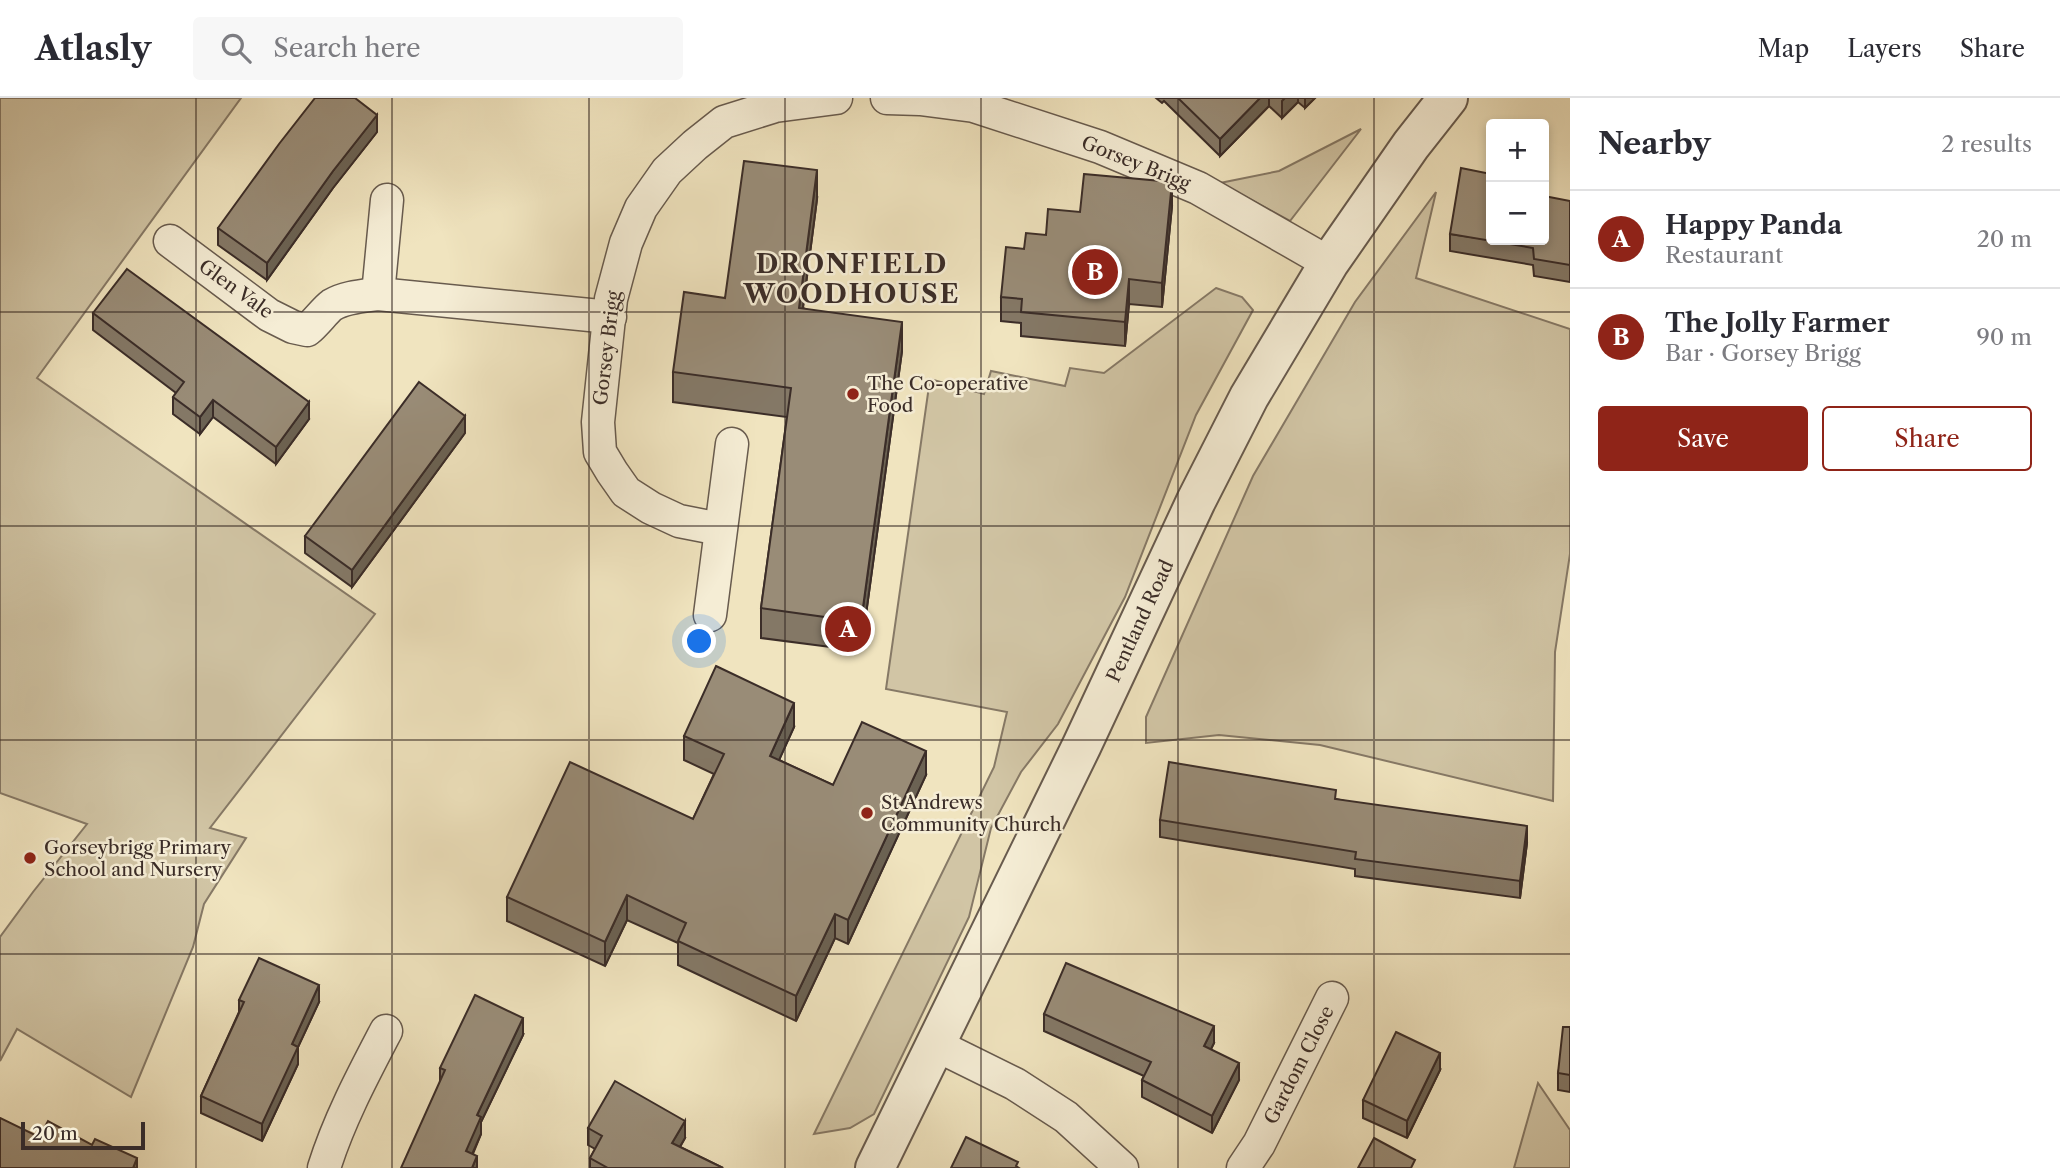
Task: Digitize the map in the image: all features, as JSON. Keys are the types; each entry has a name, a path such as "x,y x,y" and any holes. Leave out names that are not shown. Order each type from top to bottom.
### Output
{"street":[{"name":"Gorsey Brigg","path":"720,529 679,521 626,492 600,452 598,422 611,299 626,243 641,208 667,171 724,122 775,106 836,98"},
{"name":"Gorsey Brigg","path":"887,98 974,102 1100,147 1198,188 1329,263"},
{"name":"Pentland Road","path":"875,1168 1124,657 1196,501 1249,397 1329,263 1411,145 1448,98"},
{"path":"378,295 387,200"},
{"name":"Glen Vale","path":"170,241 269,315 293,327 307,330 331,306 352,297 378,295 610,317"},
{"path":"709,615 732,444"},
{"name":"Gardom Close","path":"1243,1168 1259,1144 1332,998"},
{"path":"324,1168 330,1148 386,1031"},
{"path":"936,1045 1015,1084 1066,1117 1122,1168"}],"shaded area":[{"path":"0,98 241,98 37,378 375,614 210,828 246,838 204,904 193,947 131,1097 17,1029 0,1061 0,937 87,824 0,793"},
{"path":"1361,129 1290,221 1220,183 1279,171"},
{"path":"1436,192 1416,278 1570,329 1570,554 1555,652 1553,801 1320,745 1219,735 1146,743 1146,717 1253,476 1355,302"},
{"path":"1216,288 1242,297 1253,310 1196,415 1125,597 1058,724 1021,772 991,828 969,917 874,1114 850,1128 814,1134 994,767 1007,712 886,689 930,379 984,394 991,371 1065,386 1070,368 1104,373"},
{"path":"1538,1083 1570,1130 1570,1168 1514,1168"}],"building":[{"path":"315,98 355,98 377,115 267,263 218,228"},
{"path":"1178,98 1260,98 1220,139"},
{"path":"744,161 817,170 799,308 902,322 861,622 761,608 791,388 673,372 684,292 725,298"},
{"path":"1461,168 1486,173 1486,240 1450,234"},
{"path":"1084,174 1172,182 1162,283 1129,279 1125,322 1021,312 1022,299 1001,297 1006,247 1024,249 1026,233 1046,235 1048,209 1080,212"},
{"path":"1549,197 1570,201 1570,265 1534,259 1533,248 1515,245 1549,245"},
{"path":"127,269 309,402 276,447 213,400 200,417 173,397 184,382 93,313"},
{"path":"419,382 465,416 352,570 305,536"},
{"path":"716,666 794,703 770,756 833,785 862,722 926,751 848,920 835,914 796,996 678,941 686,923 627,895 605,942 507,897 570,762 693,819 724,754 684,736"},
{"path":"1169,762 1336,790 1335,799 1527,826 1520,881 1355,859 1356,852 1160,820"},
{"path":"259,958 319,985 292,1044 298,1047 262,1124 201,1096 244,1002 239,1000"},
{"path":"1066,963 1214,1026 1204,1046 1239,1063 1212,1116 1142,1080 1151,1062 1044,1014"},
{"path":"475,995 523,1018 477,1115 481,1117 466,1151 477,1156 472,1168 401,1168 445,1070 440,1068"},
{"path":"1563,1027 1570,1027 1570,1075 1558,1073"},
{"path":"1396,1032 1440,1053 1407,1121 1363,1100"},
{"path":"615,1081 685,1121 672,1143 723,1168 608,1168 590,1158 602,1136 588,1128"},
{"path":"0,1118 39,1137 48,1121 92,1145 95,1139 137,1158 133,1168 0,1168"},
{"path":"966,1137 1018,1162 1016,1166 1019,1168 951,1168"},
{"path":"1374,1138 1415,1160 1411,1168 1358,1168"}],"place":[{"name":"The Jolly Farmer","path":"1095,272"},
{"name":"The Co-operative Food","path":"853,394"},
{"name":"Happy Panda","path":"848,629"},
{"name":"St Andrews Community Church","path":"867,813"},
{"name":"Gorseybrigg Primary School and Nursery","path":"30,858"}],"district":[{"name":"DRONFIELD WOODHOUSE","path":"852,279"}]}
